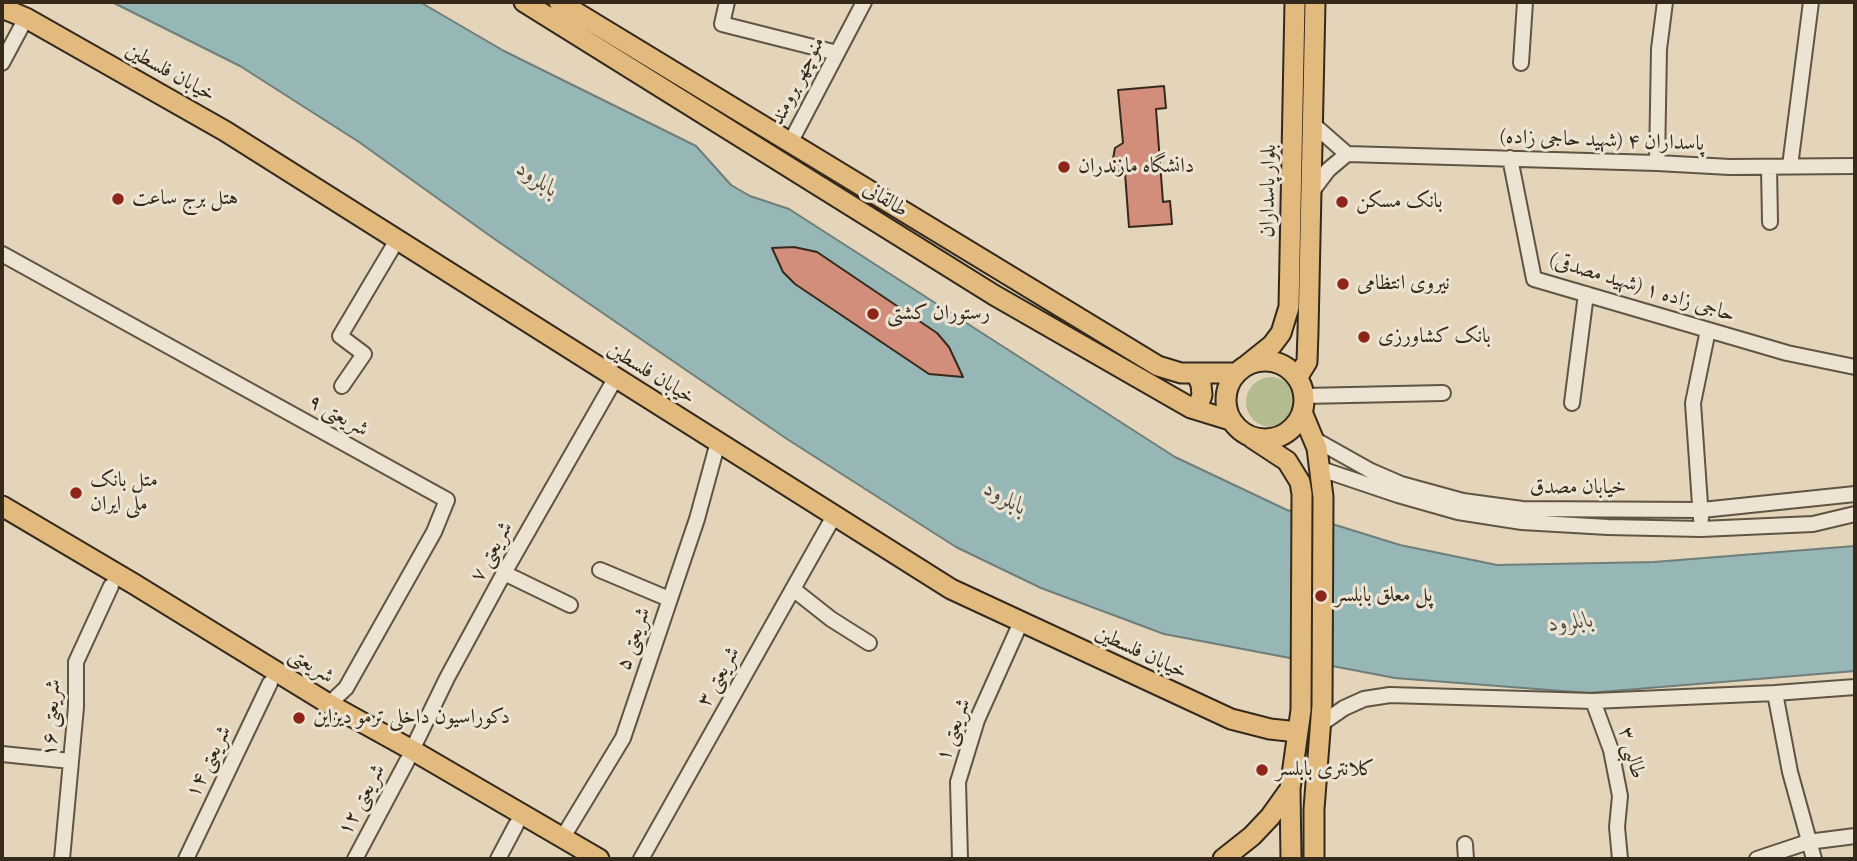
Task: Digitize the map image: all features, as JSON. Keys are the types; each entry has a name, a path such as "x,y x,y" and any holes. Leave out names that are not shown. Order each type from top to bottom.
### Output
{"main road":[{"name":"طالقانی","path":"524,2 994,295 1191,408 1230,419"},
{"name":"طالقانی","path":"559,2 1158,366 1181,373 1196,374 1242,369"},
{"name":"بلوار پاسداران","path":"1242,369 1272,345 1287,321 1295,2"},
{"name":"بلوار پاسداران","path":"1301,395 1307,362 1313,190 1315,2"},
{"name":"خیابان فلسطین","path":"2,8 26,18 225,131 951,589 1231,719 1269,729 1298,732"},
{"path":"1291,859 1290,789 1301,710 1302,494 1300,482 1287,461 1238,429 1226,408 1229,383 1242,369 1259,361 1273,362 1288,369 1301,395 1321,469 1322,715 1314,809 1314,859"},
{"path":"1191,408 1198,406 1202,395 1196,374"},
{"path":"1252,438 1269,439 1284,434 1294,426 1301,395"},
{"name":"شریعتی","path":"2,506 329,704 516,825 574,859"},
{"name":"شریعتی","path":"2,521 271,683 599,859"},
{"path":"1223,859 1252,836 1290,789"}],"street":[{"path":"727,2 722,24 837,53"},
{"name":"منوچهر برومند","path":"790,144 864,2"},
{"path":"1521,63 1525,2"},
{"path":"1657,163 1659,50 1665,2"},
{"path":"1790,166 1811,2"},
{"path":"2,63 26,18"},
{"path":"1313,190 1328,170 1348,154 1314,125"},
{"name":"پاسداران ۴ (شهید حاجی زاده)","path":"1348,154 1730,167 1855,166"},
{"name":"حاجی زاده ۱ (شهید مصدقی)","path":"1510,158 1534,279 1787,354 1855,367"},
{"path":"1769,167 1770,222"},
{"path":"342,386 364,354 340,336 397,240"},
{"name":"شریعتی ۹","path":"2,254 447,500 434,532 346,688 329,704"},
{"path":"1572,403 1586,294"},
{"path":"1700,528 1702,510 1693,403 1708,330"},
{"name":"شریعتی ۷","path":"409,755 504,573 615,379"},
{"path":"1301,395 1443,393"},
{"name":"خیابان مصدق","path":"1314,439 1391,480 1463,501 1522,509 1702,510 1855,494"},
{"name":"شریعتی ۵","path":"563,838 622,738 697,519 718,442"},
{"name":"خیابان مصدق","path":"1321,469 1458,512 1509,520 1608,527 1700,528 1813,524 1855,514"},
{"name":"شریعتی ۳","path":"641,859 834,516"},
{"path":"600,570 669,599"},
{"path":"504,573 570,606"},
{"name":"شریعتی ۱۶","path":"62,859 76,707 76,662 111,586"},
{"path":"793,589 831,619 869,643"},
{"name":"شریعتی ۱","path":"960,859 958,782 977,720 1021,622"},
{"name":"شریعتی ۱۴","path":"186,859 271,683"},
{"path":"1322,715 1364,699 1390,695 1593,701 1854,688"},
{"path":"1775,693 1790,772 1814,859"},
{"name":"طالبی ۳","path":"1593,701 1611,750 1620,796 1616,827 1620,859"},
{"path":"2,754 71,761"},
{"name":"شریعتی ۱۲","path":"355,859 409,755"},
{"path":"498,859 516,825"},
{"path":"1757,859 1808,842 1855,836"},
{"path":"1465,844 1466,859"}],"green space":[{"path":"1271,377 1289,384 1296,402 1289,420 1271,427 1253,420 1246,402 1253,384"}],"water":[{"name":"بابلرود","path":"112,2 420,2 504,51 696,146 731,185 750,196 789,209 1175,457 1287,510 1400,545 1497,565 1654,562 1855,546 1855,671 1588,693 1395,678 1164,634 1041,588 956,547 787,439 493,238 359,142 240,66"}],"building":[{"path":"1164,86 1166,108 1156,109 1163,202 1170,201 1172,224 1129,227 1125,173 1118,170 1113,159 1115,148 1123,143 1118,90"},
{"name":"رستوران کشتی","path":"794,247 817,252 937,333 949,347 963,377 929,374 795,284 783,272 772,248"}],"place":[{"name":"دانشگاه مازندران","path":"1064,167"},
{"name":"هتل برج ساعت","path":"118,199"},
{"name":"بانک مسکن","path":"1342,202"},
{"name":"نیروی انتظامی","path":"1343,284"},
{"name":"رستوران کشتی","path":"873,314"},
{"name":"بانک کشاورزی","path":"1364,337"},
{"name":"متل بانک ملی ایران","path":"76,493"},
{"name":"پل معلق بابلسر","path":"1321,596"},
{"name":"دکوراسیون داخلی ترمو دیزاین","path":"299,718"},
{"name":"کلانتری بابلسر","path":"1262,770"}]}
